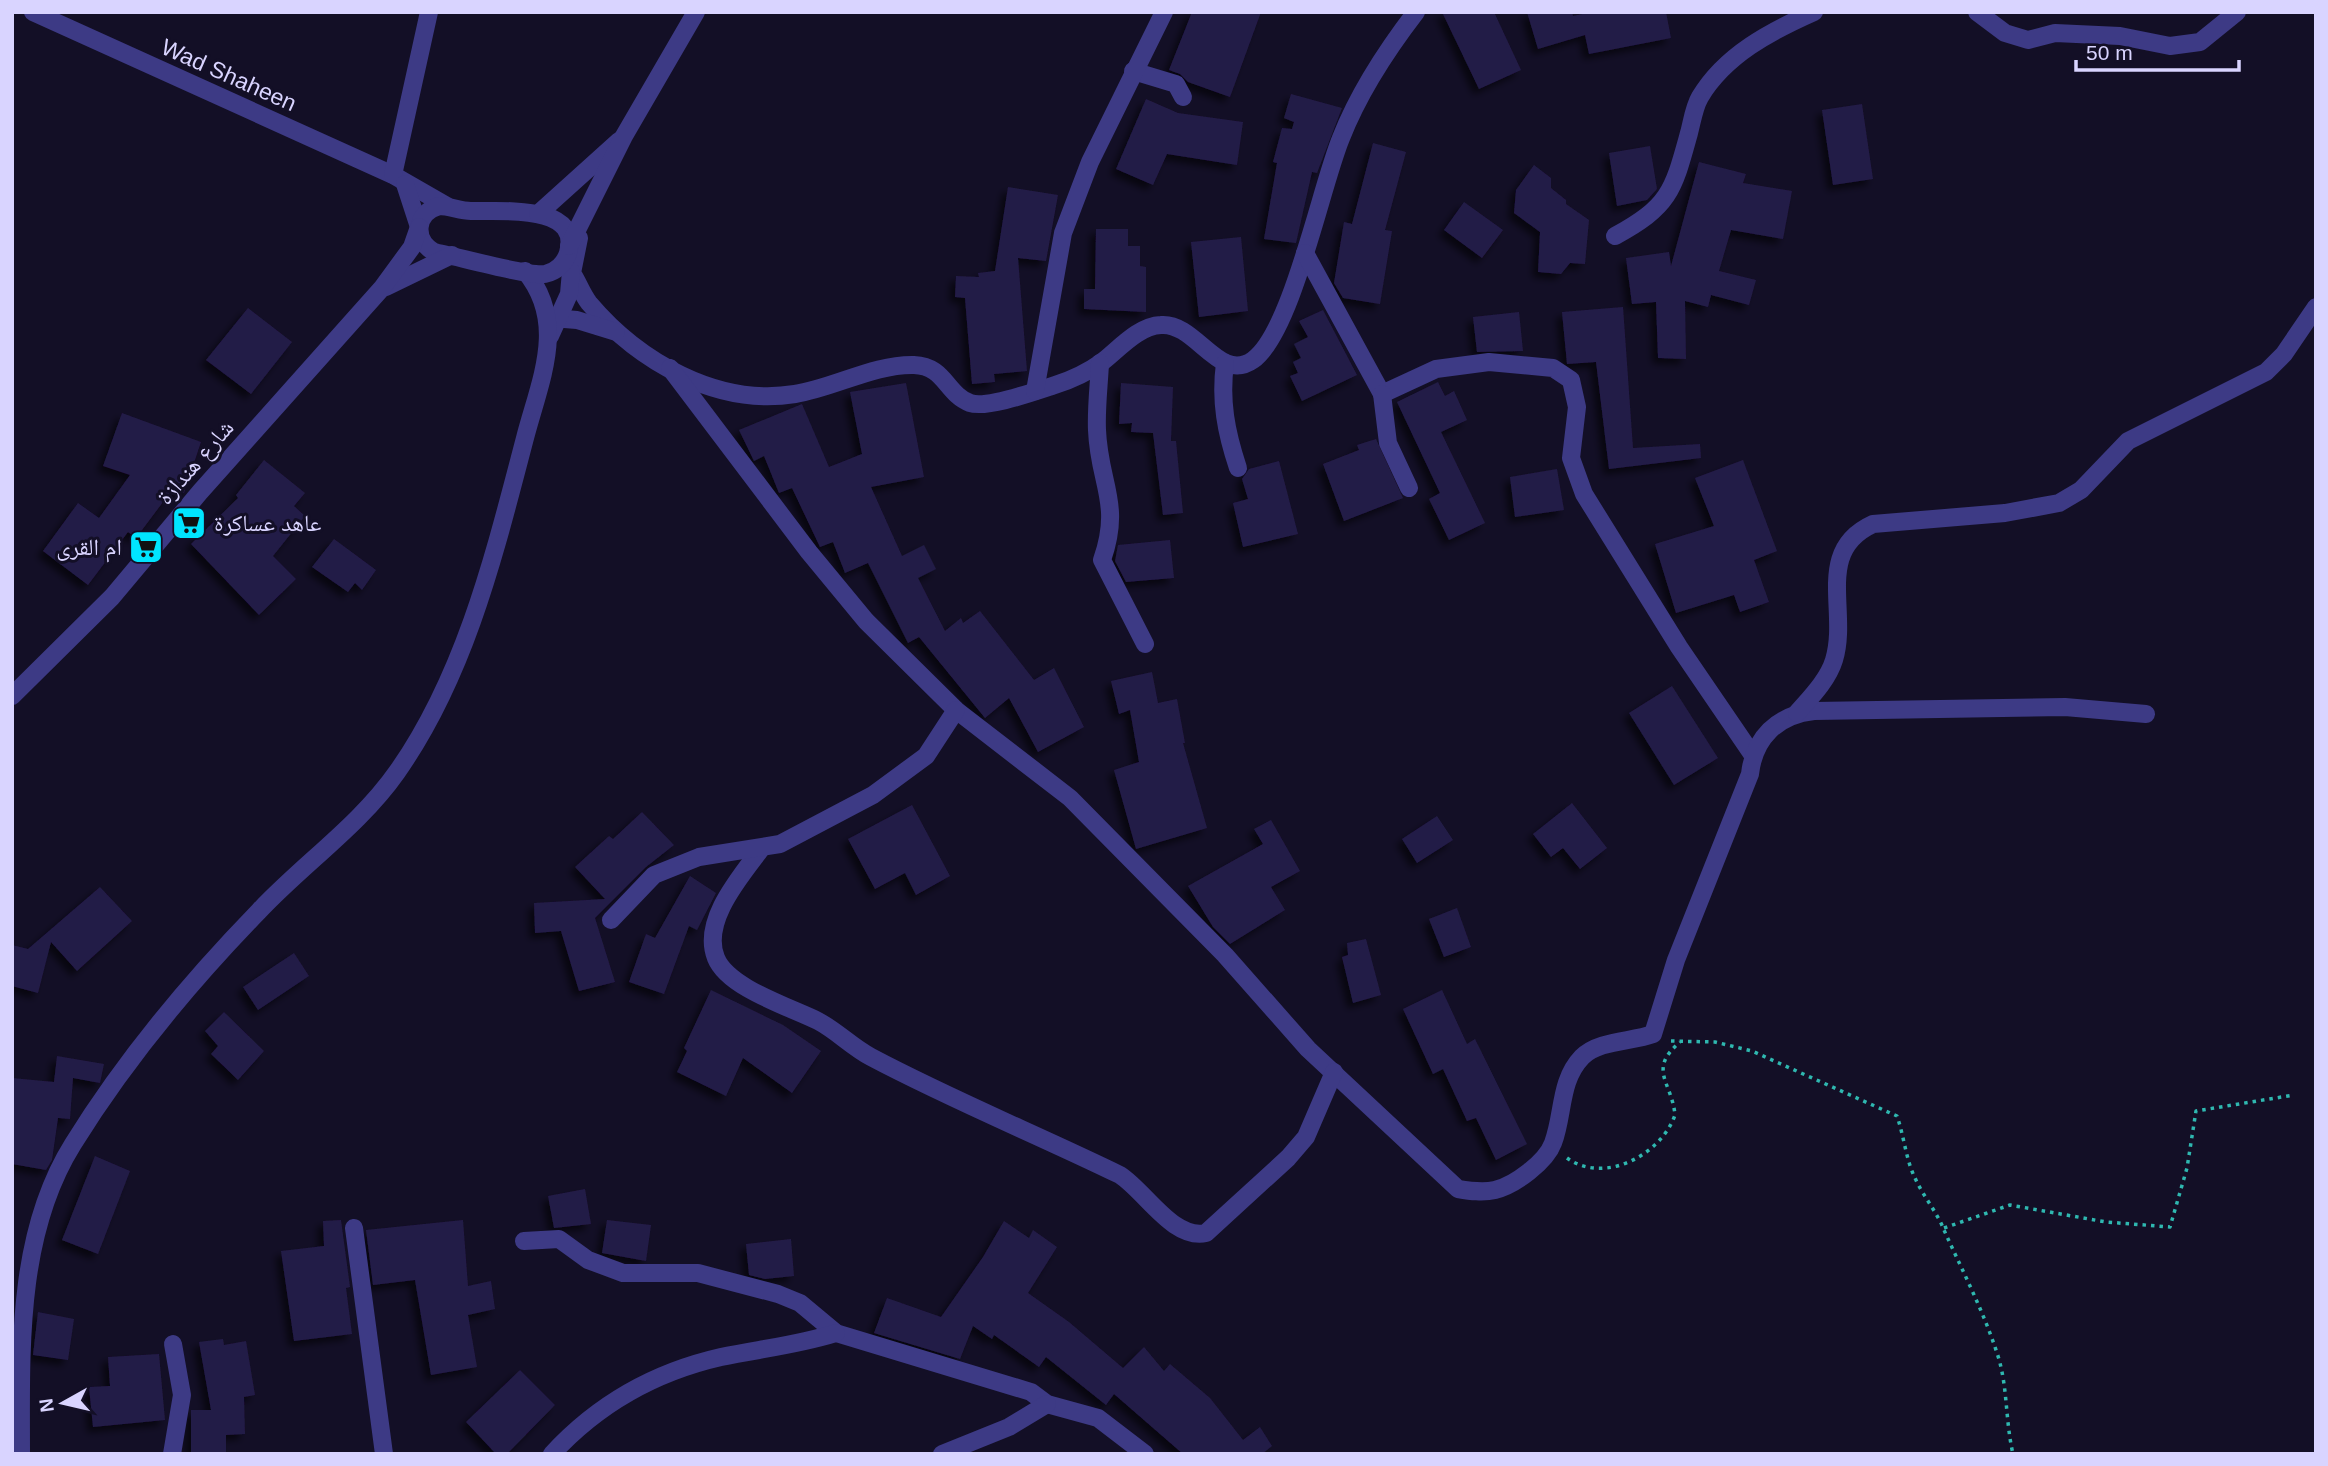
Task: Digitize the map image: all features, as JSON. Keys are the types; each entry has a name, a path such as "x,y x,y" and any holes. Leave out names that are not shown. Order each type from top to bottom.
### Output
{"street":[{"name":"Wad Shaheen","path":"33,12 399,180 454,208"},
{"path":"429,12 399,180 419,227 419,234 428,248 449,255 545,274 554,271 567,256 569,246 624,136 696,12"},
{"path":"1035,391 1063,233 1090,162 1164,12"},
{"path":"419,227 425,213 454,208 548,215 564,227 572,273 588,302 616,332 670,368 715,391 747,395 793,395 892,366 917,365 940,373 956,395 980,405 1060,384 1100,363 1138,333 1161,324 1190,333 1216,359 1225,363 1252,360 1264,348 1296,283 1340,138 1370,77 1416,12"},
{"path":"1615,236 1648,218 1664,204 1678,174 1699,98 1717,76 1743,50 1785,25 1814,12"},
{"path":"1977,12 2005,33 2028,40 2054,33 2120,36 2170,46 2200,42 2237,12"},
{"path":"1133,71 1177,84 1183,97"},
{"path":"533,214 624,136"},
{"path":"21,1454 21,1323 35,1243 49,1194 72,1145 165,1013 260,909 368,806 395,776 443,697 503,520 554,317 569,294 583,222"},
{"name":"شارع هندازة","path":"12,696 112,597 200,492 382,288 412,247 419,227"},
{"path":"1305,253 1382,394 1388,443 1409,488"},
{"name":"شارع هندازة","path":"382,288 449,255"},
{"path":"525,271 536,284 554,317"},
{"path":"1797,713 1819,687 1834,663 1840,633 1836,570 1844,547 1855,533 1873,524 2005,513 2059,503 2081,489 2128,441 2266,372 2284,354 2316,307"},
{"path":"554,317 577,320 616,332"},
{"path":"1382,394 1436,369 1489,362 1553,368 1571,380 1577,407 1571,458 1579,483 1679,647 1752,754"},
{"path":"1100,363 1097,430 1112,509 1111,534 1102,560 1145,644"},
{"path":"1225,363 1222,391 1227,434 1238,468"},
{"path":"670,368 808,552 866,621 956,710 1070,798 1225,955 1301,1042 1458,1189 1476,1192 1495,1190 1508,1185 1545,1156 1553,1144 1569,1074 1585,1055 1611,1043 1653,1034 1681,949 1750,774 1752,754 1784,717 1797,713 2065,707 2146,714"},
{"path":"611,920 654,875 699,857 780,844 890,783 926,756 956,710"},
{"path":"761,849 738,880 718,917 714,934 716,958 731,978 819,1022 868,1056 1120,1175 1136,1185 1178,1228 1194,1236 1206,1233 1306,1137 1334,1072"},
{"path":"354,1228 384,1454"},
{"path":"524,1241 558,1239 588,1260 623,1273 698,1273 778,1294 800,1303 836,1333 1031,1392 1047,1404 1098,1418 1145,1454"},
{"path":"552,1454 600,1409 649,1381 721,1357 804,1343 836,1333"},
{"path":"172,1454 181,1395 173,1344"},
{"path":"942,1454 1009,1427 1047,1404"}],"path":[{"path":"1653,1034 1681,1042 1698,1040 1752,1051 1898,1116 1913,1175 1944,1228 1953,1254 1964,1267 1997,1350 2004,1375 2006,1416 2013,1454"},
{"path":"1553,1144 1569,1160 1588,1169 1607,1169 1643,1153 1665,1134 1675,1115 1662,1074 1668,1052 1681,1042"},
{"path":"1944,1228 2010,1205 2106,1222 2170,1227 2188,1168 2196,1111 2294,1095"}],"building":[{"path":"1192,12 1261,12 1230,97 1188,82 1180,74 1169,70"},
{"path":"1442,12 1494,12 1521,70 1479,89"},
{"path":"1527,12 1572,12 1573,16 1592,12 1666,12 1671,38 1589,54 1585,35 1538,49"},
{"path":"1291,94 1342,108 1317,173 1312,172 1296,243 1264,239 1277,163 1273,162 1282,128 1292,129 1294,122 1284,118"},
{"path":"1146,99 1178,113 1243,122 1237,165 1167,154 1153,185 1116,169"},
{"path":"1862,104 1873,179 1833,185 1822,110"},
{"path":"1373,143 1406,152 1385,230 1392,231 1380,304 1343,298 1334,283 1344,222 1352,224"},
{"path":"1650,146 1657,189 1647,200 1617,206 1609,153"},
{"path":"1699,162 1746,174 1743,183 1792,191 1783,239 1731,230 1719,271 1756,280 1749,305 1711,295 1708,307 1685,301 1686,359 1658,358 1656,302 1632,304 1626,258 1669,252 1671,266"},
{"path":"1534,165 1551,178 1551,188 1566,200 1566,204 1589,220 1585,264 1570,263 1561,274 1538,272 1540,232 1514,213 1516,190"},
{"path":"1008,187 1058,195 1046,261 1018,258 1027,371 994,374 995,382 972,384 965,298 955,297 956,276 979,277 978,273 995,271"},
{"path":"1464,202 1503,230 1482,258 1444,230"},
{"path":"1096,229 1128,229 1128,246 1140,246 1140,266 1146,267 1146,312 1084,309 1084,289 1095,289"},
{"path":"1241,237 1248,311 1199,317 1191,242"},
{"path":"1623,307 1633,448 1700,444 1701,458 1609,469 1596,362 1567,364 1562,312"},
{"path":"248,308 292,342 251,394 206,360"},
{"path":"1323,310 1357,375 1302,401 1290,376 1298,373 1293,362 1301,358 1294,344 1308,337 1299,321"},
{"path":"1519,312 1523,351 1477,352 1473,317"},
{"path":"1438,382 1445,396 1454,391 1467,420 1441,432 1485,523 1449,540 1429,499 1440,493 1397,402"},
{"path":"906,383 924,477 871,487 902,556 924,545 936,569 918,578 945,631 961,618 963,623 980,611 1034,680 1054,668 1084,727 1038,752 1009,698 985,718 919,637 908,643 868,563 845,573 833,542 820,547 792,488 779,493 764,456 754,461 739,430 802,404 829,467 862,454 850,392"},
{"path":"1121,383 1173,387 1171,441 1176,441 1183,513 1163,515 1153,433 1131,432 1132,423 1119,424"},
{"path":"122,413 201,442 184,493 172,490 136,538 128,532 88,585 43,551 78,503 99,518 130,475 103,466"},
{"path":"1376,439 1403,498 1344,521 1323,464 1359,450 1357,445"},
{"path":"264,460 305,493 294,506 305,516 273,556 296,579 259,615 191,544 238,498 236,495"},
{"path":"1743,460 1777,551 1754,560 1769,602 1740,612 1734,595 1676,613 1655,544 1714,526 1695,478"},
{"path":"1279,461 1298,534 1243,547 1233,503 1248,499 1242,479 1249,469"},
{"path":"1557,469 1564,510 1515,517 1510,477"},
{"path":"334,539 376,570 362,590 355,583 348,592 312,567"},
{"path":"1170,540 1174,578 1126,582 1115,561 1118,545"},
{"path":"1152,672 1158,703 1177,699 1183,743 1207,828 1136,849 1114,770 1139,762 1130,710 1119,714 1111,681"},
{"path":"1672,686 1718,758 1674,785 1629,713"},
{"path":"1572,803 1607,848 1580,869 1563,848 1551,857 1533,834"},
{"path":"912,805 950,876 916,895 905,873 875,889 848,839"},
{"path":"642,812 674,845 646,867 595,918 615,982 579,991 561,931 535,933 534,903 605,899 575,867 609,836 613,839"},
{"path":"1437,816 1453,840 1417,863 1402,839"},
{"path":"1271,820 1300,871 1271,887 1285,910 1230,944 1213,927 1188,886 1263,844 1254,829"},
{"path":"690,876 716,893 697,930 689,926 664,994 629,982 646,934 655,938"},
{"path":"100,887 132,921 77,971 51,942 38,993 12,986 12,945 28,949"},
{"path":"1457,908 1471,947 1444,957 1429,919"},
{"path":"1366,939 1381,995 1353,1003 1342,957 1348,955 1347,943"},
{"path":"294,953 309,976 258,1010 243,987"},
{"path":"711,990 783,1025 821,1051 792,1093 743,1058 726,1096 677,1072 687,1051 684,1048"},
{"path":"1442,990 1467,1044 1475,1039 1527,1144 1496,1160 1476,1118 1467,1121 1443,1069 1433,1074 1403,1009"},
{"path":"224,1012 264,1051 238,1080 211,1054 218,1046 205,1031"},
{"path":"57,1056 104,1064 100,1083 73,1078 70,1119 58,1118 52,1160 46,1170 12,1164 12,1078 54,1082"},
{"path":"95,1156 130,1171 98,1254 62,1240"},
{"path":"585,1189 591,1224 554,1228 548,1196"},
{"path":"341,1220 350,1287 346,1288 352,1334 294,1341 281,1251 324,1246 323,1221"},
{"path":"463,1220 468,1286 491,1281 495,1309 468,1315 477,1367 431,1375 415,1280 373,1285 366,1230"},
{"path":"607,1220 651,1225 646,1261 602,1253"},
{"path":"1004,1221 1029,1238 1033,1230 1057,1247 1028,1293 1069,1322 1123,1368 1144,1347 1164,1371 1170,1364 1210,1398 1243,1440 1260,1427 1272,1446 1262,1454 1183,1454 1114,1394 1106,1405 1046,1357 1039,1367 994,1335 992,1339 973,1326 960,1359 874,1333 887,1298 941,1317 983,1257"},
{"path":"791,1239 794,1276 765,1279 749,1275 746,1244"},
{"path":"38,1312 74,1319 68,1360 33,1355"},
{"path":"223,1339 224,1345 246,1341 255,1395 244,1397 245,1434 226,1435 226,1454 191,1454 191,1410 211,1410 199,1342"},
{"path":"159,1354 165,1420 93,1427 89,1387 110,1386 108,1357"},
{"path":"520,1370 555,1405 507,1454 496,1454 466,1422"}],"place":[{"name":"عاهد عساكرة","path":"189,523"},
{"name":"ام القرى","path":"146,547"}]}
